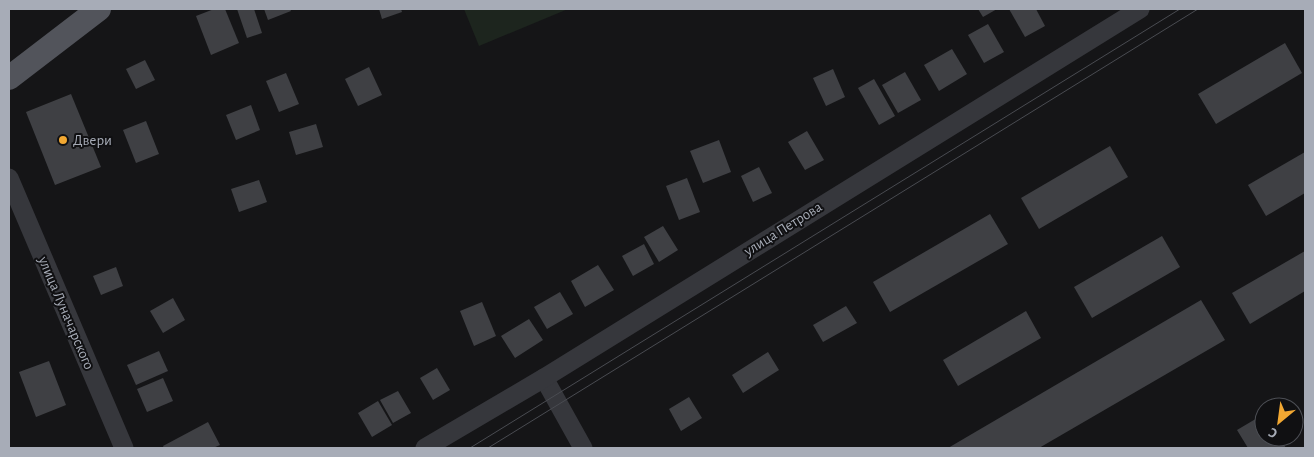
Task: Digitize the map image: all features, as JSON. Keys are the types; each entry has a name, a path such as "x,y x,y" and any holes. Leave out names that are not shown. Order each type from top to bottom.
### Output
{"main road":[{"path":"9,78 99,9"}],"street":[{"name":"улица Петрова","path":"425,448 544,378 1140,9"},
{"name":"улица Луначарского","path":"9,178 124,448"},
{"path":"544,378 583,448"}],"shaded area":[{"path":"464,9 568,9 479,46"}],"building":[{"path":"214,9 225,9 239,43 211,55 196,16"},
{"path":"237,9 254,9 262,33 247,38"},
{"path":"264,9 290,9 291,11 268,20"},
{"path":"379,9 401,9 402,12 382,19"},
{"path":"978,9 997,9 983,17"},
{"path":"1009,9 1036,9 1045,26 1025,37"},
{"path":"988,24 1004,52 984,63 968,35"},
{"path":"1285,43 1302,73 1216,124 1198,94"},
{"path":"952,49 967,74 939,91 924,65"},
{"path":"145,60 155,80 136,89 126,69"},
{"path":"369,67 382,95 358,106 345,79"},
{"path":"833,69 845,97 826,106 813,78"},
{"path":"905,72 921,100 898,113 882,85"},
{"path":"286,73 299,104 279,112 266,81"},
{"path":"874,79 895,116 879,125 858,88"},
{"name":"Двери","path":"71,94 101,167 55,185 26,112"},
{"path":"251,105 260,130 236,140 226,115"},
{"path":"146,121 159,154 136,163 123,130"},
{"path":"316,124 323,147 296,155 289,132"},
{"path":"807,131 824,160 805,170 788,142"},
{"path":"719,140 731,172 703,183 690,151"},
{"path":"1110,146 1128,177 1039,229 1021,198"},
{"path":"1305,152 1305,193 1266,216 1248,185"},
{"path":"759,167 772,193 753,202 741,176"},
{"path":"687,178 700,212 679,220 666,186"},
{"path":"259,180 267,202 239,212 231,189"},
{"path":"990,214 1008,244 890,312 873,282"},
{"path":"663,226 678,250 659,262 644,237"},
{"path":"1162,236 1180,267 1092,318 1074,287"},
{"path":"644,244 654,264 633,276 622,256"},
{"path":"1305,251 1305,291 1250,324 1232,293"},
{"path":"598,265 614,290 585,307 571,281"},
{"path":"116,267 123,286 101,295 93,276"},
{"path":"560,292 573,314 547,329 534,307"},
{"path":"173,298 185,320 163,333 150,311"},
{"path":"1201,300 1225,340 1039,448 948,448"},
{"path":"482,302 496,336 474,346 460,311"},
{"path":"846,306 857,323 823,342 813,325"},
{"path":"1026,311 1041,338 958,386 943,360"},
{"path":"529,319 543,340 515,358 501,336"},
{"path":"159,351 168,371 136,385 127,365"},
{"path":"768,352 779,370 743,393 732,375"},
{"path":"49,361 66,405 36,417 19,372"},
{"path":"437,368 450,390 433,400 420,378"},
{"path":"163,378 173,401 147,412 137,389"},
{"path":"398,391 411,413 393,423 380,400"},
{"path":"689,397 702,418 681,431 669,409"},
{"path":"378,401 392,425 372,437 358,413"},
{"path":"1254,420 1254,447 1286,448 1248,448 1237,430"},
{"path":"208,422 220,445 213,448 164,448 163,446"}],"tram line":[{"path":"470,448 1180,9"},
{"path":"488,448 1198,9"}],"place":[{"name":"Двери","path":"63,140"}]}
